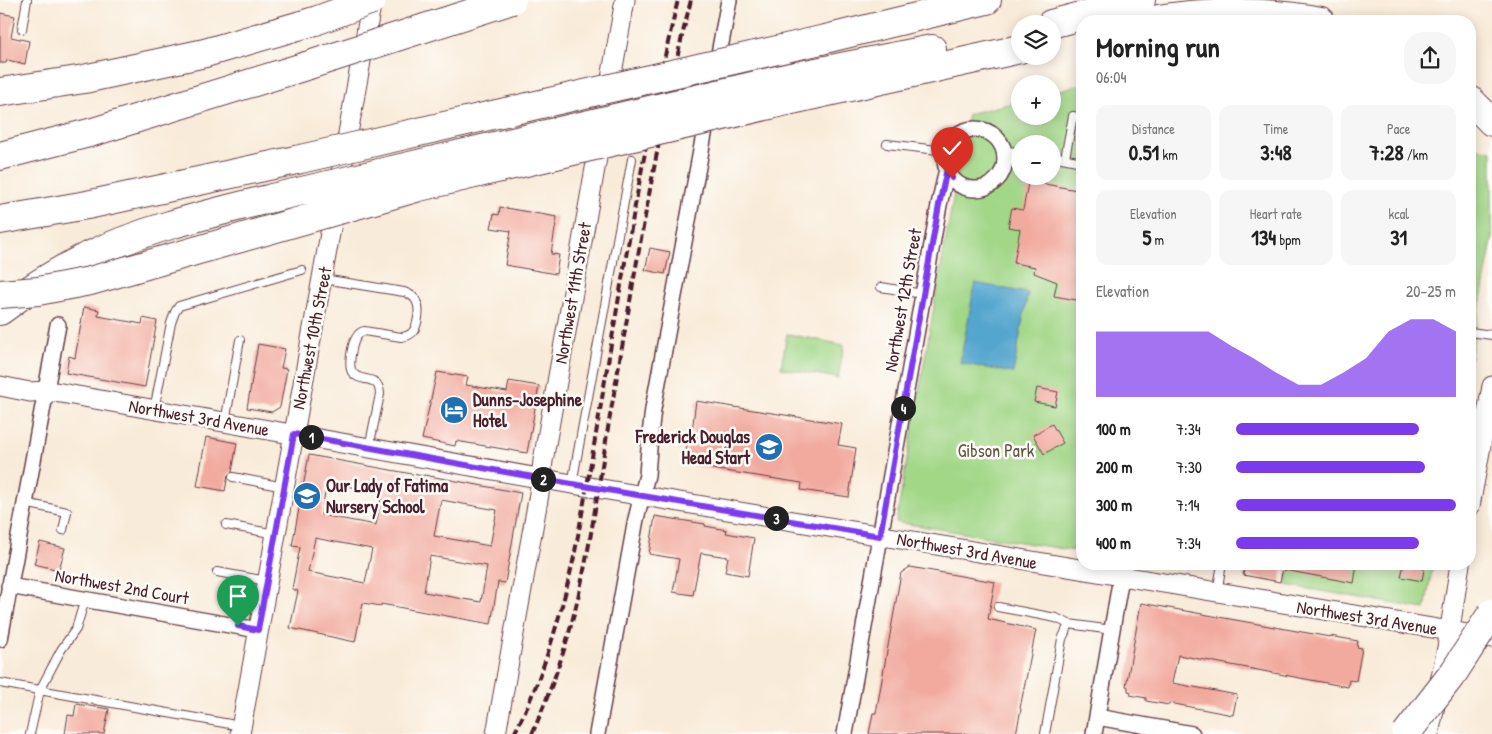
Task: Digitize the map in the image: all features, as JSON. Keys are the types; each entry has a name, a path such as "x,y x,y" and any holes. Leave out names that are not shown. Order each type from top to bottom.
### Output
{"highway":[{"path":"0,92 84,79 206,53 315,21 372,0"},
{"path":"0,156 93,132 512,0"},
{"path":"0,220 87,205 296,160 821,40 987,0"},
{"path":"1085,15 1141,0"},
{"path":"1195,15 1227,13 1280,15"},
{"path":"1061,22 1076,18"},
{"path":"0,294 38,291 90,281 418,187 789,89 1011,33"},
{"path":"1061,40 1076,36"},
{"path":"0,311 48,278 84,258 127,239 176,223 272,198 789,89 1011,51"},
{"path":"1476,106 1492,122"},
{"path":"1406,734 1454,672 1492,614"}],"street":[{"name":"Northwest 10th Street","path":"241,730 372,0"},
{"name":"Northwest 11th Street","path":"496,734 625,0"},
{"path":"597,734 636,519 647,475 652,416 729,0"},
{"path":"946,151 950,142 957,135 966,130 975,129 993,135 1000,142 1004,152 1003,166 996,180 988,186 968,188 952,178 947,169"},
{"name":"Northwest 12th Street","path":"845,734 947,169 946,151"},
{"path":"0,640 5,595 25,503 58,325"},
{"name":"Northwest 3rd Avenue","path":"0,386 30,392 46,391 572,484 1076,569"},
{"path":"1476,473 1492,386"},
{"name":"Northwest 3rd Avenue","path":"1080,570 1492,638"},
{"path":"1429,734 1459,570"},
{"path":"1094,734 1121,577"},
{"name":"Northwest 2nd Court","path":"5,595 85,599 258,630"},
{"path":"1097,717 1192,734"}],"lane":[{"path":"22,29 27,0"},
{"path":"1066,158 1073,116 1076,117"},
{"path":"887,144 946,151"},
{"path":"1004,152 1011,152"},
{"path":"1061,157 1076,160"},
{"path":"572,484 632,159"},
{"path":"154,410 171,323 179,306 302,270"},
{"path":"323,279 409,294 418,303 416,328 407,337 364,331 360,332 354,340 350,362 353,373 359,378 374,382 380,394 369,448"},
{"path":"881,287 923,294"},
{"path":"1476,333 1492,335"},
{"path":"226,422 240,340"},
{"path":"233,477 284,487"},
{"path":"25,503 67,512 63,530"},
{"path":"226,525 276,534"},
{"path":"1217,592 1221,570"},
{"path":"217,572 268,581"},
{"path":"30,734 40,690 61,650 76,629 85,599"},
{"path":"998,607 1056,618 1069,624 1112,630"},
{"path":"1046,734 1062,639 1069,624"},
{"path":"0,683 241,730"}],"green space":[{"name":"Gibson Park","path":"1076,86 1076,551 896,522 968,114 1011,103 1011,125 1061,125 1061,90"},
{"path":"1476,148 1492,151 1492,240 1476,328"},
{"path":"787,334 844,345 838,378 781,368"},
{"path":"1289,570 1432,570 1425,609 1286,585"}],"water":[{"path":"975,283 1028,293 1013,373 960,363"}],"building":[{"path":"0,13 15,16 11,37 29,41 25,64 7,60 6,63 0,63"},
{"path":"1028,185 1050,185 1076,190 1076,300 1054,296 1057,282 1034,273 1035,267 1014,263 1020,229 1008,227 1012,208 1023,210"},
{"path":"500,207 557,217 551,254 559,255 556,274 505,265 511,231 491,228 494,214 499,215"},
{"path":"650,248 670,252 665,274 645,270"},
{"path":"84,307 99,310 98,316 142,324 143,318 157,321 145,387 66,373 69,356 75,358"},
{"path":"258,344 285,349 281,368 287,369 280,407 272,412 247,408"},
{"path":"437,372 468,377 466,385 507,392 509,381 539,386 527,453 456,441 455,446 422,439"},
{"path":"1037,388 1058,392 1055,406 1034,402"},
{"name":"Frederick Douglas Head Start","path":"696,401 842,424 838,445 856,448 849,497 801,490 802,483 693,466 694,460 685,458 688,438 691,438"},
{"path":"1052,424 1063,443 1044,454 1033,435"},
{"path":"206,437 237,443 232,472 228,475 225,491 197,486"},
{"path":"309,455 521,493 505,583 498,582 491,624 381,604 381,606 363,603 355,642 290,628 298,591 292,589 300,547 292,546","holes":["327,482 382,493 376,525 321,515","441,500 497,510 490,546 434,536","315,538 372,549 365,583 308,572","430,556 487,566 481,602 424,592"]},
{"path":"655,516 705,524 705,526 727,530 726,533 754,538 748,576 725,572 728,557 701,553 693,595 673,592 679,559 649,554"},
{"path":"40,542 65,548 59,570 34,564"},
{"path":"910,567 995,582 988,619 1036,630 1016,734 869,734 873,713 876,713 901,573"},
{"path":"1244,570 1283,570 1280,582 1243,575"},
{"path":"1284,570 1356,570 1354,583"},
{"path":"1403,570 1424,570 1422,581 1401,577"},
{"path":"1141,603 1358,641 1357,647 1362,648 1356,681 1349,680 1348,687 1178,655 1172,683 1237,695 1233,715 1169,703 1169,705 1146,701 1146,698 1130,695 1131,692 1128,691 1126,686"},
{"path":"76,704 109,709 104,734 65,734 68,715 74,716"}],"railway":[{"path":"514,734 534,691 550,647 574,557 635,208 662,69 678,0"},
{"path":"532,734 549,694 563,653 579,595 647,207 678,51 691,0"}],"place":[{"name":"Dunns-Josephine Hotel","path":"454,410"},
{"name":"Frederick Douglas Head Start","path":"769,447"},
{"name":"Our Lady of Fatima Nursery School","path":"307,496"}],"route":[{"path":"238,626 258,630 294,434 572,484 880,536 947,169 952,178"}]}
